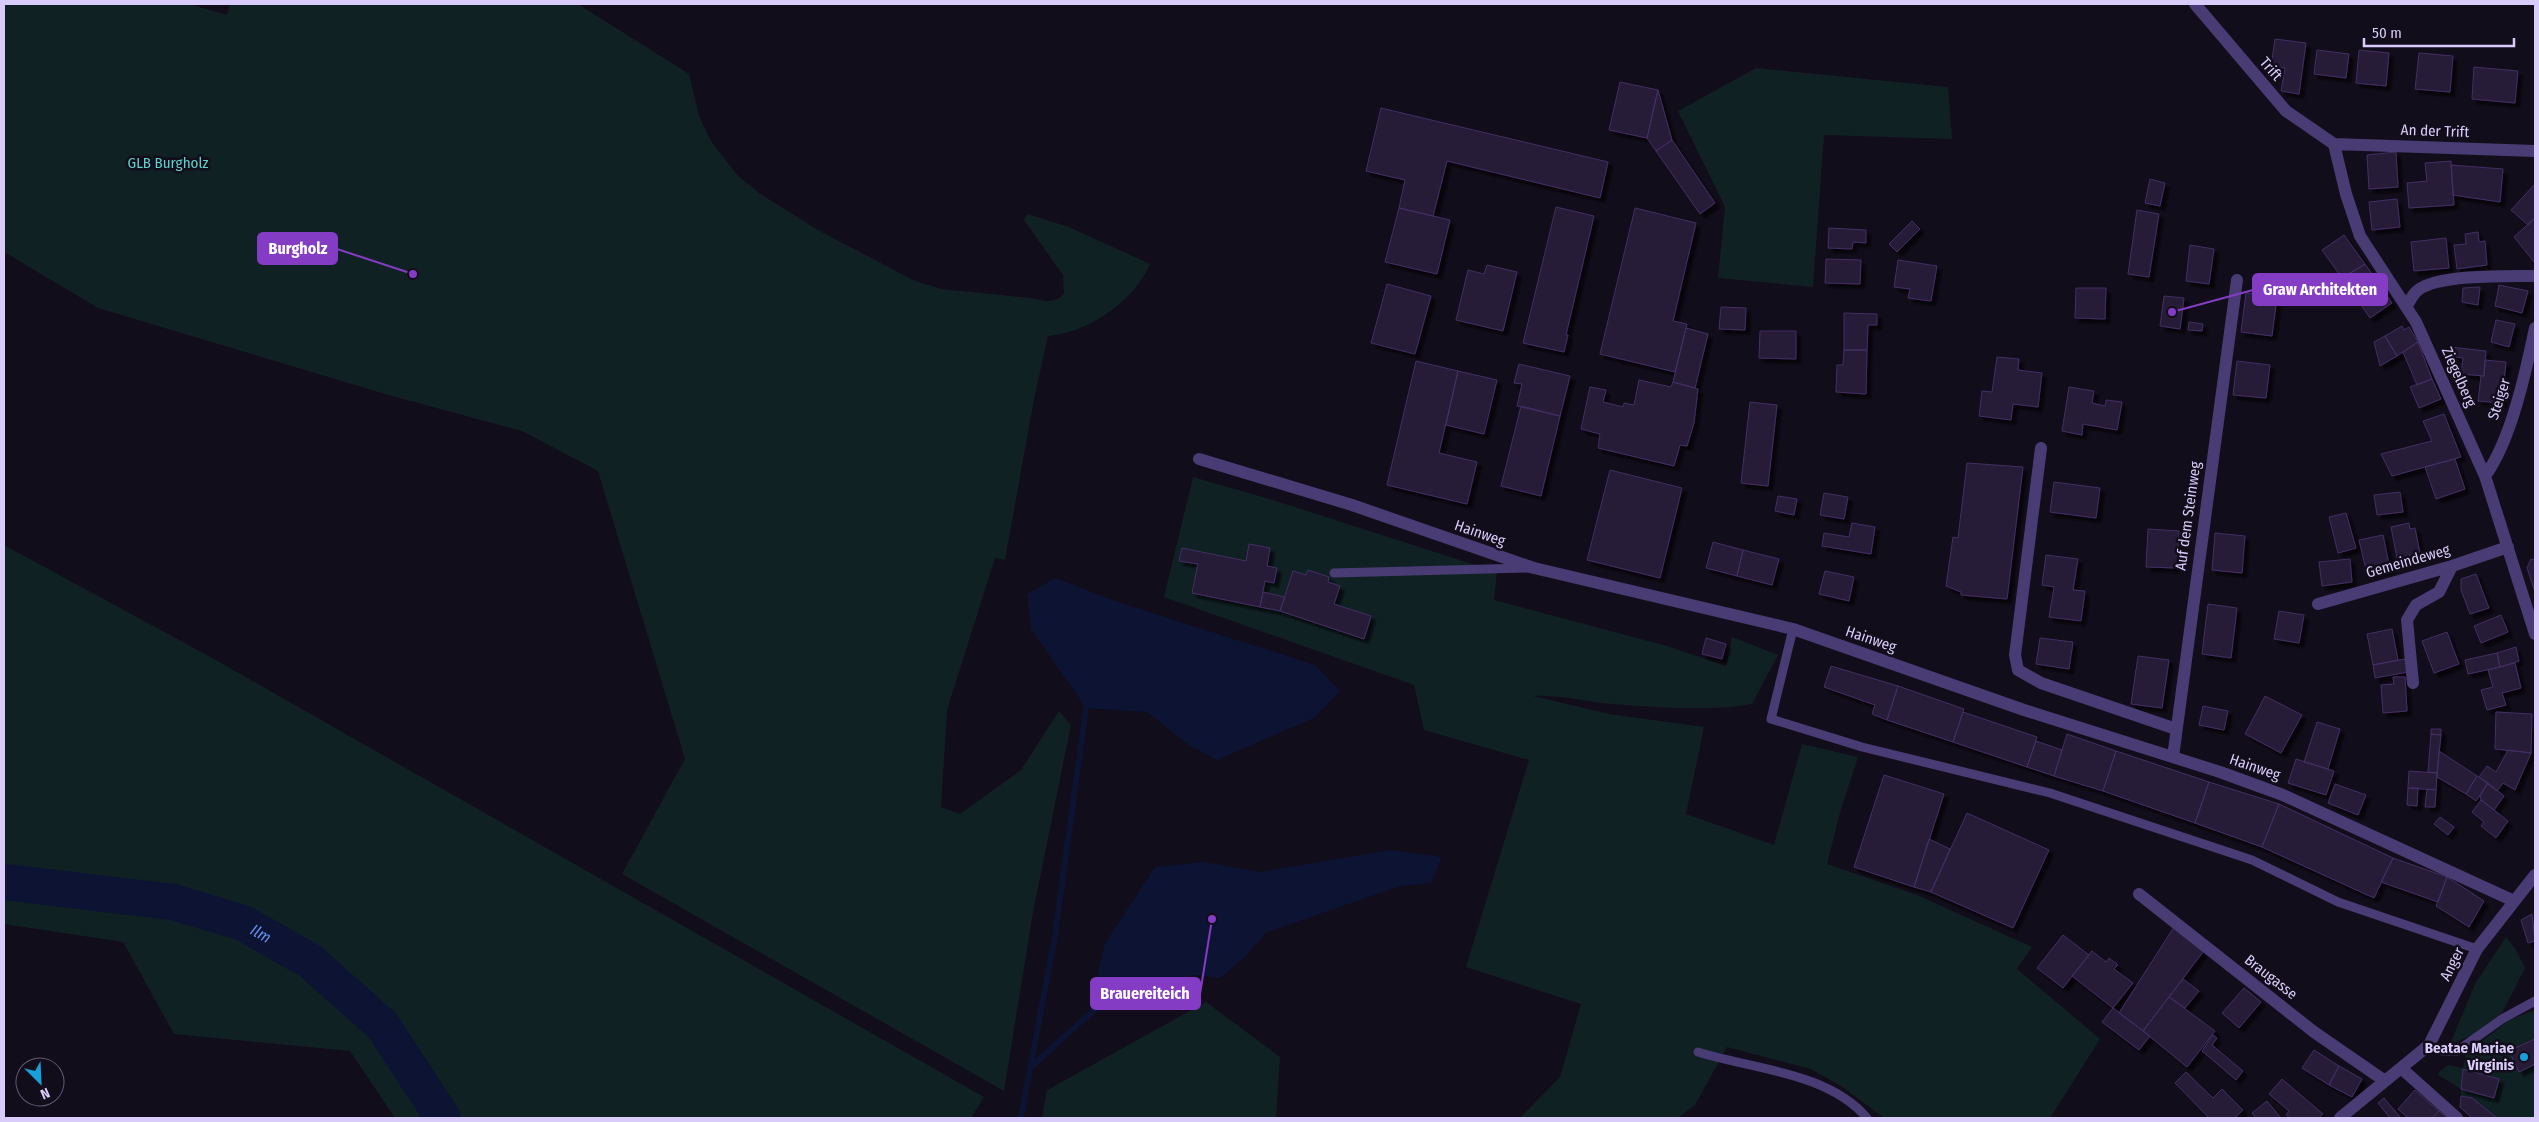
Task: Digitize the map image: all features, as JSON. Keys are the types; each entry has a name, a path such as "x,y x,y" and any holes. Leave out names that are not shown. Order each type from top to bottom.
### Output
{"street":[{"name":"Trift","path":"2195,4 2286,111 2334,144"},
{"name":"An der Trift","path":"2334,144 2535,152"},
{"name":"Ziegelberg","path":"2334,144 2346,194 2360,236 2416,322 2485,476 2535,634"},
{"path":"2406,307 2417,291 2442,282 2470,277 2535,276"},
{"name":"Auf dem Steinweg","path":"2173,757 2237,280"},
{"name":"Steiger","path":"2485,476 2494,464 2510,422 2526,368 2535,328"},
{"path":"2041,448 2014,655 2018,670 2040,683 2176,729"},
{"name":"Hainweg","path":"1199,459 1352,506 1534,568 1793,629 2024,710 2173,757 2283,795 2514,901"},
{"name":"Gemeindeweg","path":"2318,604 2452,566 2508,547"},
{"path":"2413,683 2407,620 2416,605 2439,592 2452,566"},
{"name":"Anger","path":"2340,1118 2429,1045 2477,950 2534,878"},
{"name":"Braugasse","path":"2139,894 2314,1032 2385,1081"},
{"path":"2401,1068 2457,1118"}],"lane":[{"path":"1334,573 1534,568"},
{"path":"1793,629 1771,719 1862,747 2050,793 2252,860 2338,902 2477,950"},
{"path":"2429,1045 2442,1051 2457,1050 2502,1019 2535,1001"},
{"path":"1698,1052 1801,1079 1835,1092 1867,1118"}],"green space":[{"name":"GLB Burgholz","path":"4,4 189,4 227,15 230,4 578,4 689,74 699,116 711,141 737,175 759,193 818,230 915,281 941,289 1044,301 1060,297 1064,294 1063,275 1024,220 1027,214 1069,227 1150,264 1143,278 1133,290 1108,313 1079,329 1048,336 1034,399 1005,560 995,558 947,710 941,807 960,814 1021,770 1059,711 1071,725 1033,912 1004,1091 622,874 685,759 598,471 522,431 392,396 98,308 4,252"},
{"path":"1756,68 1948,87 1952,139 1824,135 1813,287 1718,278 1725,207 1678,111"},
{"path":"1193,477 1276,501 1497,572 1494,600 1667,646 1726,666 1732,637 1778,655 1752,704 1716,708 1677,708 1620,705 1558,697 1533,696 1609,714 1704,727 1686,814 1774,845 1802,744 1858,757 1841,809 1827,864 1917,895 2032,947 2017,969 2100,1039 2050,1118 1884,1118 1841,1086 1811,1069 1727,1047 1695,1105 1678,1118 1520,1118 1560,1077 1581,1004 1466,967 1529,760 1424,730 1414,685 1164,597"},
{"path":"4,545 214,659 984,1097 971,1118 395,1118 350,1051 174,1034 123,942 4,924"},
{"path":"2506,937 2516,950 2525,968 2502,1013 2471,1036 2450,1044 2475,984"},
{"path":"1206,1002 1280,1057 1276,1118 1042,1118 1047,1090"},
{"path":"2535,1010 2535,1039 2510,1051 2519,1071 2535,1064 2535,1118 2497,1118 2472,1098 2461,1096 2461,1089 2438,1075 2448,1065 2463,1068 2466,1054 2509,1020","holes":["2463,1069 2499,1079 2493,1098 2462,1090"]}],"water":[{"path":"1055,578 1121,603 1315,665 1340,691 1314,718 1217,760 1190,746 1147,712 1086,708 1031,629 1027,594"},
{"path":"1390,850 1442,857 1431,883 1401,886 1267,932 1245,957 1220,978 1193,975 1135,996 1113,993 1097,977 1105,943 1155,867 1205,862 1259,872"}],"building":[{"path":"2275,39 2306,43 2299,94 2281,91 2285,68 2271,66"},
{"path":"2317,50 2349,54 2346,78 2314,74"},
{"path":"2359,50 2389,53 2386,86 2356,83"},
{"path":"2419,53 2453,56 2450,92 2415,89"},
{"path":"2474,67 2518,71 2515,103 2472,99"},
{"path":"1620,82 1658,90 1647,138 1609,130"},
{"path":"1658,90 1672,140 1656,151 1647,138"},
{"path":"1381,108 1608,162 1600,198 1447,161 1433,216 1399,208 1405,180 1366,171"},
{"path":"1672,140 1715,203 1700,214 1656,151"},
{"path":"2396,152 2398,187 2369,189 2367,155"},
{"path":"2451,161 2454,205 2409,208 2407,183 2427,181 2425,163"},
{"path":"2451,165 2503,169 2500,202 2453,195"},
{"path":"2150,179 2165,183 2160,206 2145,203"},
{"path":"2535,184 2535,218 2528,225 2511,210"},
{"path":"2397,199 2400,227 2372,230 2369,202"},
{"path":"1556,207 1594,216 1566,335 1568,335 1564,352 1523,343"},
{"path":"1399,208 1450,220 1437,274 1385,262"},
{"path":"1635,208 1696,223 1673,321 1687,324 1675,372 1600,354"},
{"path":"2137,210 2159,214 2149,277 2128,274"},
{"path":"2535,218 2535,261 2534,262 2514,237"},
{"path":"1912,221 1920,229 1897,252 1889,244"},
{"path":"1829,228 1866,230 1866,243 1853,242 1852,249 1828,248"},
{"path":"2478,232 2479,242 2485,241 2487,265 2457,269 2454,245 2466,244 2465,234"},
{"path":"2344,235 2365,264 2342,278 2322,250"},
{"path":"2446,238 2449,268 2414,271 2411,242"},
{"path":"2190,245 2214,249 2209,284 2186,281"},
{"path":"1826,259 1861,260 1860,284 1825,283"},
{"path":"1898,260 1937,266 1931,301 1908,298 1910,289 1894,287"},
{"path":"2365,264 2377,281 2355,296 2342,278"},
{"path":"1487,265 1517,272 1503,331 1456,320 1468,270 1484,274"},
{"path":"2377,281 2392,303 2370,318 2355,296"},
{"path":"1387,284 1431,296 1415,354 1371,343"},
{"path":"2499,285 2528,291 2522,313 2495,306"},
{"path":"2480,287 2478,305 2462,302 2463,288"},
{"path":"2076,288 2106,288 2105,319 2075,318"},
{"path":"2246,293 2277,297 2272,336 2241,332"},
{"path":"2164,296 2184,298 2180,329 2160,326"},
{"path":"1721,307 1746,308 1745,330 1719,329"},
{"path":"1844,313 1877,314 1877,325 1868,325 1867,350 1844,350"},
{"path":"2496,320 2515,324 2509,347 2491,342"},
{"path":"2189,322 2203,324 2202,331 2188,330"},
{"path":"2402,326 2404,330 2409,327 2418,342 2397,356 2385,336"},
{"path":"1686,328 1708,334 1695,388 1673,382"},
{"path":"1760,331 1796,331 1796,359 1759,358"},
{"path":"2385,336 2397,356 2380,366 2374,342"},
{"path":"2418,342 2432,379 2417,385 2403,352"},
{"path":"2450,347 2486,351 2484,376 2461,374 2463,358 2449,356"},
{"path":"1844,350 1867,350 1866,394 1836,392 1837,365 1843,365"},
{"path":"1997,357 2019,359 2018,370 2042,373 2038,407 2013,404 2011,420 1979,416 1982,391 1992,392"},
{"path":"2485,360 2506,362 2502,403 2478,401 2481,376 2484,376"},
{"path":"1416,361 1458,371 1439,453 1477,462 1467,504 1387,485"},
{"path":"2237,361 2270,365 2266,398 2233,395"},
{"path":"1519,364 1570,376 1560,416 1517,406 1522,384 1514,383"},
{"path":"1458,371 1497,380 1484,434 1446,425"},
{"path":"2432,379 2441,399 2419,408 2410,387"},
{"path":"1639,380 1671,387 1673,382 1698,389 1694,423 1687,446 1680,445 1674,466 1598,448 1600,434 1581,429 1590,387 1606,390 1603,402 1623,407 1624,403 1634,405"},
{"path":"2069,387 2094,391 2092,403 2105,406 2106,400 2122,402 2117,430 2083,424 2082,435 2062,431"},
{"path":"1750,402 1777,405 1768,486 1741,483"},
{"path":"1521,406 1560,416 1541,496 1501,486"},
{"path":"2444,414 2461,457 2392,476 2381,454 2432,441 2423,421"},
{"path":"2455,459 2465,489 2436,499 2425,467"},
{"path":"1967,463 2023,467 2007,599 1961,595 1961,592 1946,586 1953,537 1958,538"},
{"path":"1610,470 1682,488 1660,578 1587,560"},
{"path":"2054,482 2100,488 2096,518 2050,512"},
{"path":"2400,492 2403,512 2377,515 2374,495"},
{"path":"1824,493 1848,497 1844,519 1820,515"},
{"path":"1778,496 1797,499 1794,515 1775,511"},
{"path":"2346,513 2356,548 2338,553 2329,517"},
{"path":"1852,523 1875,527 1871,554 1822,546 1824,533 1849,537"},
{"path":"2409,523 2410,529 2415,528 2420,553 2397,558 2391,527"},
{"path":"2148,529 2179,531 2177,568 2146,567"},
{"path":"2215,533 2245,536 2242,573 2212,570"},
{"path":"2383,535 2390,569 2367,574 2359,540"},
{"path":"1713,542 1743,550 1737,576 1706,568"},
{"path":"1249,544 1270,548 1267,566 1277,568 1274,583 1265,581 1260,607 1192,593 1198,564 1179,561 1182,548 1246,561"},
{"path":"1743,550 1779,559 1772,585 1737,576"},
{"path":"2046,555 2078,559 2073,590 2085,591 2081,621 2049,617 2054,587 2042,585"},
{"path":"2350,559 2352,582 2322,586 2319,562"},
{"path":"2531,559 2535,560 2535,592 2527,568"},
{"path":"1308,570 1329,577 1328,582 1340,586 1334,604 1371,616 1364,639 1280,611 1293,571 1306,575"},
{"path":"1825,571 1854,577 1849,601 1819,594"},
{"path":"2476,574 2489,608 2470,614 2461,590 2461,579"},
{"path":"1263,592 1285,597 1280,611 1260,607"},
{"path":"2208,604 2237,608 2231,658 2202,654"},
{"path":"2279,611 2304,615 2299,643 2274,639"},
{"path":"2501,615 2508,632 2481,643 2474,626"},
{"path":"2392,629 2398,660 2373,665 2367,634"},
{"path":"2447,632 2459,664 2434,673 2422,641"},
{"path":"1706,638 1726,644 1722,659 1702,654"},
{"path":"2040,638 2073,642 2069,669 2036,664"},
{"path":"2516,647 2519,661 2500,667 2497,653"},
{"path":"2497,653 2500,667 2468,674 2465,660"},
{"path":"2138,656 2169,660 2162,708 2131,704"},
{"path":"2405,659 2408,672 2375,678 2373,665"},
{"path":"2515,663 2521,688 2502,693 2506,705 2487,710 2481,690 2493,687 2488,670"},
{"path":"1831,666 1898,686 1887,720 1872,714 1875,705 1824,687"},
{"path":"2393,677 2405,677 2407,711 2383,713 2381,685 2394,684"},
{"path":"1898,686 1964,709 1953,742 1887,720"},
{"path":"2265,696 2302,715 2281,753 2245,734"},
{"path":"2203,706 2228,711 2224,730 2199,725"},
{"path":"1963,712 2037,737 2027,767 1953,742"},
{"path":"2496,712 2532,714 2531,753 2495,749"},
{"path":"2317,722 2340,729 2328,769 2304,762"},
{"path":"2431,729 2441,729 2441,735 2431,734"},
{"path":"2067,734 2116,751 2103,791 2054,776"},
{"path":"2431,734 2441,735 2437,773 2428,772"},
{"path":"2036,741 2062,750 2054,776 2027,767"},
{"path":"2508,750 2531,753 2515,790 2503,783 2497,791 2479,777 2487,766 2496,772"},
{"path":"2116,751 2209,782 2195,823 2103,791"},
{"path":"2439,751 2477,776 2466,794 2437,777"},
{"path":"2296,759 2334,771 2326,795 2288,783"},
{"path":"2409,771 2437,773 2436,790 2408,788"},
{"path":"1884,775 1944,794 1914,887 1854,867"},
{"path":"2477,776 2488,783 2476,801 2466,794"},
{"path":"2209,782 2279,804 2262,847 2195,823"},
{"path":"2488,783 2504,796 2494,810 2481,800 2480,796"},
{"path":"2335,784 2366,795 2358,815 2328,803"},
{"path":"2408,788 2418,788 2417,806 2407,805"},
{"path":"2427,789 2436,790 2435,807 2425,807"},
{"path":"2481,800 2508,821 2496,838 2481,826 2484,822 2472,812"},
{"path":"2279,804 2393,858 2374,898 2262,847"},
{"path":"1967,813 2049,850 2013,928 1931,892"},
{"path":"2440,817 2454,827 2448,835 2434,824"},
{"path":"1929,839 1950,849 1931,892 1914,887"},
{"path":"2393,858 2447,877 2438,902 2381,882"},
{"path":"2447,877 2484,901 2469,927 2436,906"},
{"path":"2532,914 2535,941 2528,943 2521,920"},
{"path":"2174,927 2203,952 2143,1031 2119,1013"},
{"path":"2063,935 2089,955 2063,988 2037,968"},
{"path":"2092,951 2106,962 2109,958 2118,965 2114,969 2133,983 2113,1008 2072,976"},
{"path":"2183,979 2199,991 2185,1008 2169,997"},
{"path":"2244,988 2261,1002 2239,1028 2222,1013"},
{"path":"2169,997 2215,1031 2187,1067 2143,1031"},
{"path":"2113,1008 2150,1036 2139,1050 2102,1022"},
{"path":"2213,1035 2217,1038 2212,1045 2243,1071 2236,1080 2202,1051"},
{"name":"Beatae Mariae Virginis","path":"2535,1039 2535,1064 2519,1072 2509,1051"},
{"path":"2314,1050 2339,1066 2329,1085 2302,1068"},
{"path":"2339,1066 2362,1079 2352,1097 2329,1085"},
{"path":"2463,1069 2499,1079 2494,1098 2461,1089"},
{"path":"2186,1072 2213,1098 2222,1089 2243,1110 2235,1118 2209,1118 2175,1083"},
{"path":"2282,1079 2323,1114 2319,1118 2290,1118 2286,1115 2289,1111 2269,1094"},
{"path":"2415,1090 2439,1111 2432,1118 2408,1118 2398,1109"},
{"path":"2461,1096 2472,1098 2497,1118 2472,1118 2460,1107"},
{"path":"2384,1098 2401,1118 2390,1118 2378,1103"},
{"path":"2267,1101 2281,1118 2256,1118 2252,1113"},
{"path":"2439,1111 2447,1118 2432,1118"}],"waterway":[{"path":"1021,1118 1055,935 1086,708 1091,702"},
{"name":"Ilm","path":"4,882 173,902 243,923 310,961 382,1025 443,1118"},
{"path":"1031,1067 1117,989"}],"place":[{"name":"Burgholz","path":"413,274"},
{"name":"Graw Architekten","path":"2172,312"},
{"name":"Brauereiteich","path":"1212,919"},
{"name":"Beatae Mariae Virginis","path":"2524,1057"}]}
